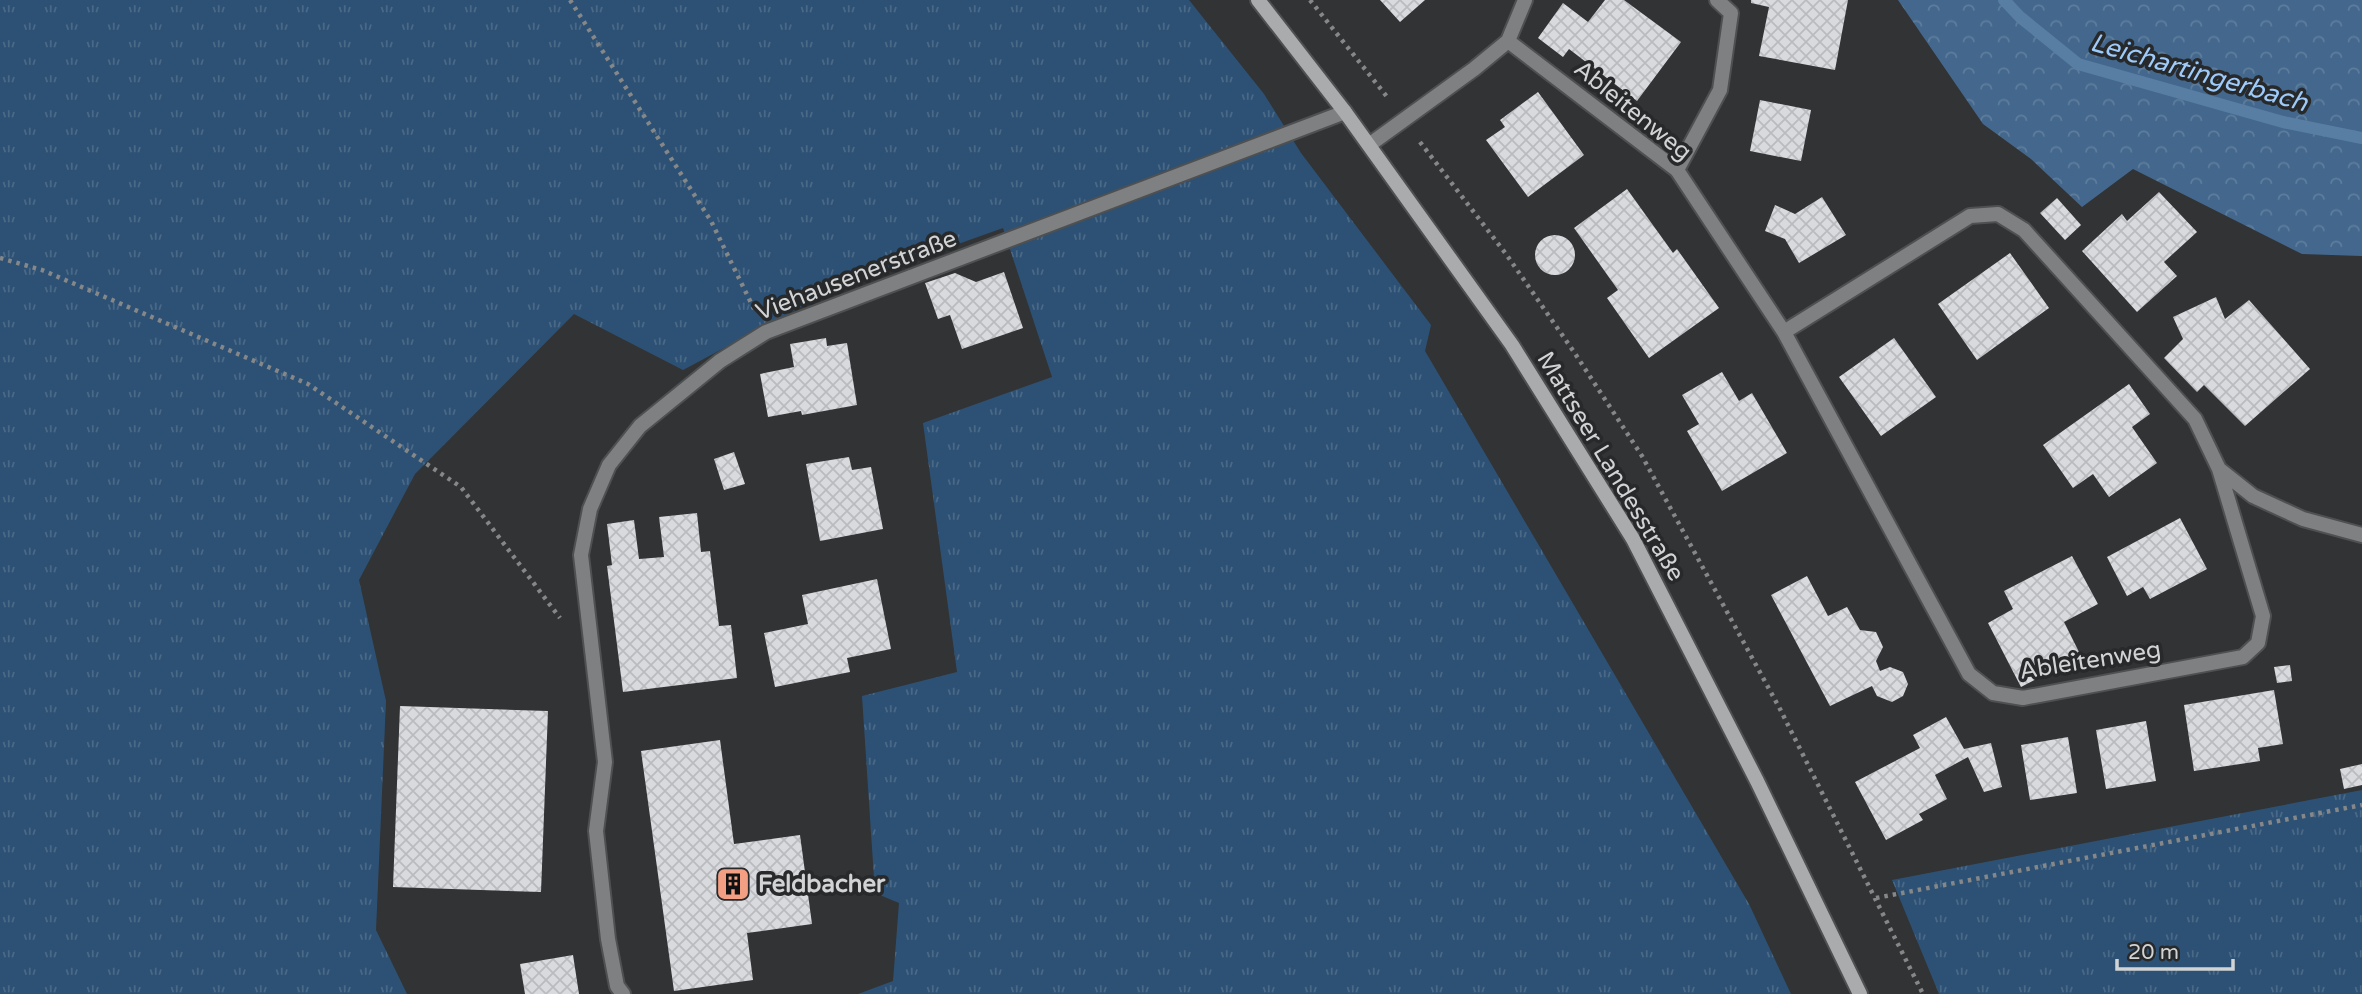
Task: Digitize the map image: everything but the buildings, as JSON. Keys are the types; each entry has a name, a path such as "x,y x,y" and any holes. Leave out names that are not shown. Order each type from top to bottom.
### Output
{"main road":[{"name":"Mattseer Landesstraße","path":"1258,0 1345,112 1512,345 1633,540 1757,781 1860,994"}],"street":[{"path":"1369,145 1508,41 1525,0"},
{"path":"1677,170 1720,90 1731,12 1717,0"},
{"name":"Ableitenweg","path":"1508,41 1677,170 1784,332 1969,674 1993,693 2023,698 2243,657 2258,643 2263,616 2219,469 2194,419 2024,230 1998,214 1970,216 1784,332"},
{"name":"Viehausenerstraße","path":"623,994 617,986 608,939 599,868 596,831 605,762 581,555 590,509 609,465 639,426 720,361 766,332 1345,112"},
{"name":"Ableitenweg","path":"2219,469 2253,496 2304,519 2362,536"}],"path":[{"path":"570,0 711,221 766,332"},
{"path":"1310,0 1506,254 1642,456 1780,709 1923,994"},
{"path":"0,258 42,270 308,384 461,487 564,622 591,634"},
{"path":"1876,898 2362,805"}],"green space":[{"path":"0,0 1189,0 1264,94 1301,153 1431,325 1425,351 1749,904 1791,994 858,994 893,981 899,903 875,893 862,696 957,672 923,423 1052,377 1003,228 840,286 683,370 574,314 415,474 359,580 386,701 376,930 407,994 0,994"},
{"path":"1898,0 2362,0 2362,256 2302,254 2133,169 2082,207 2031,159 1983,124"},
{"path":"2362,790 2362,994 1939,994 1892,880"}],"waterway":[{"name":"Leichartingerbach","path":"2004,0 2020,17 2078,64 2283,122 2362,138"}],"place":[{"name":"Feldbacher","path":"733,884"}]}
